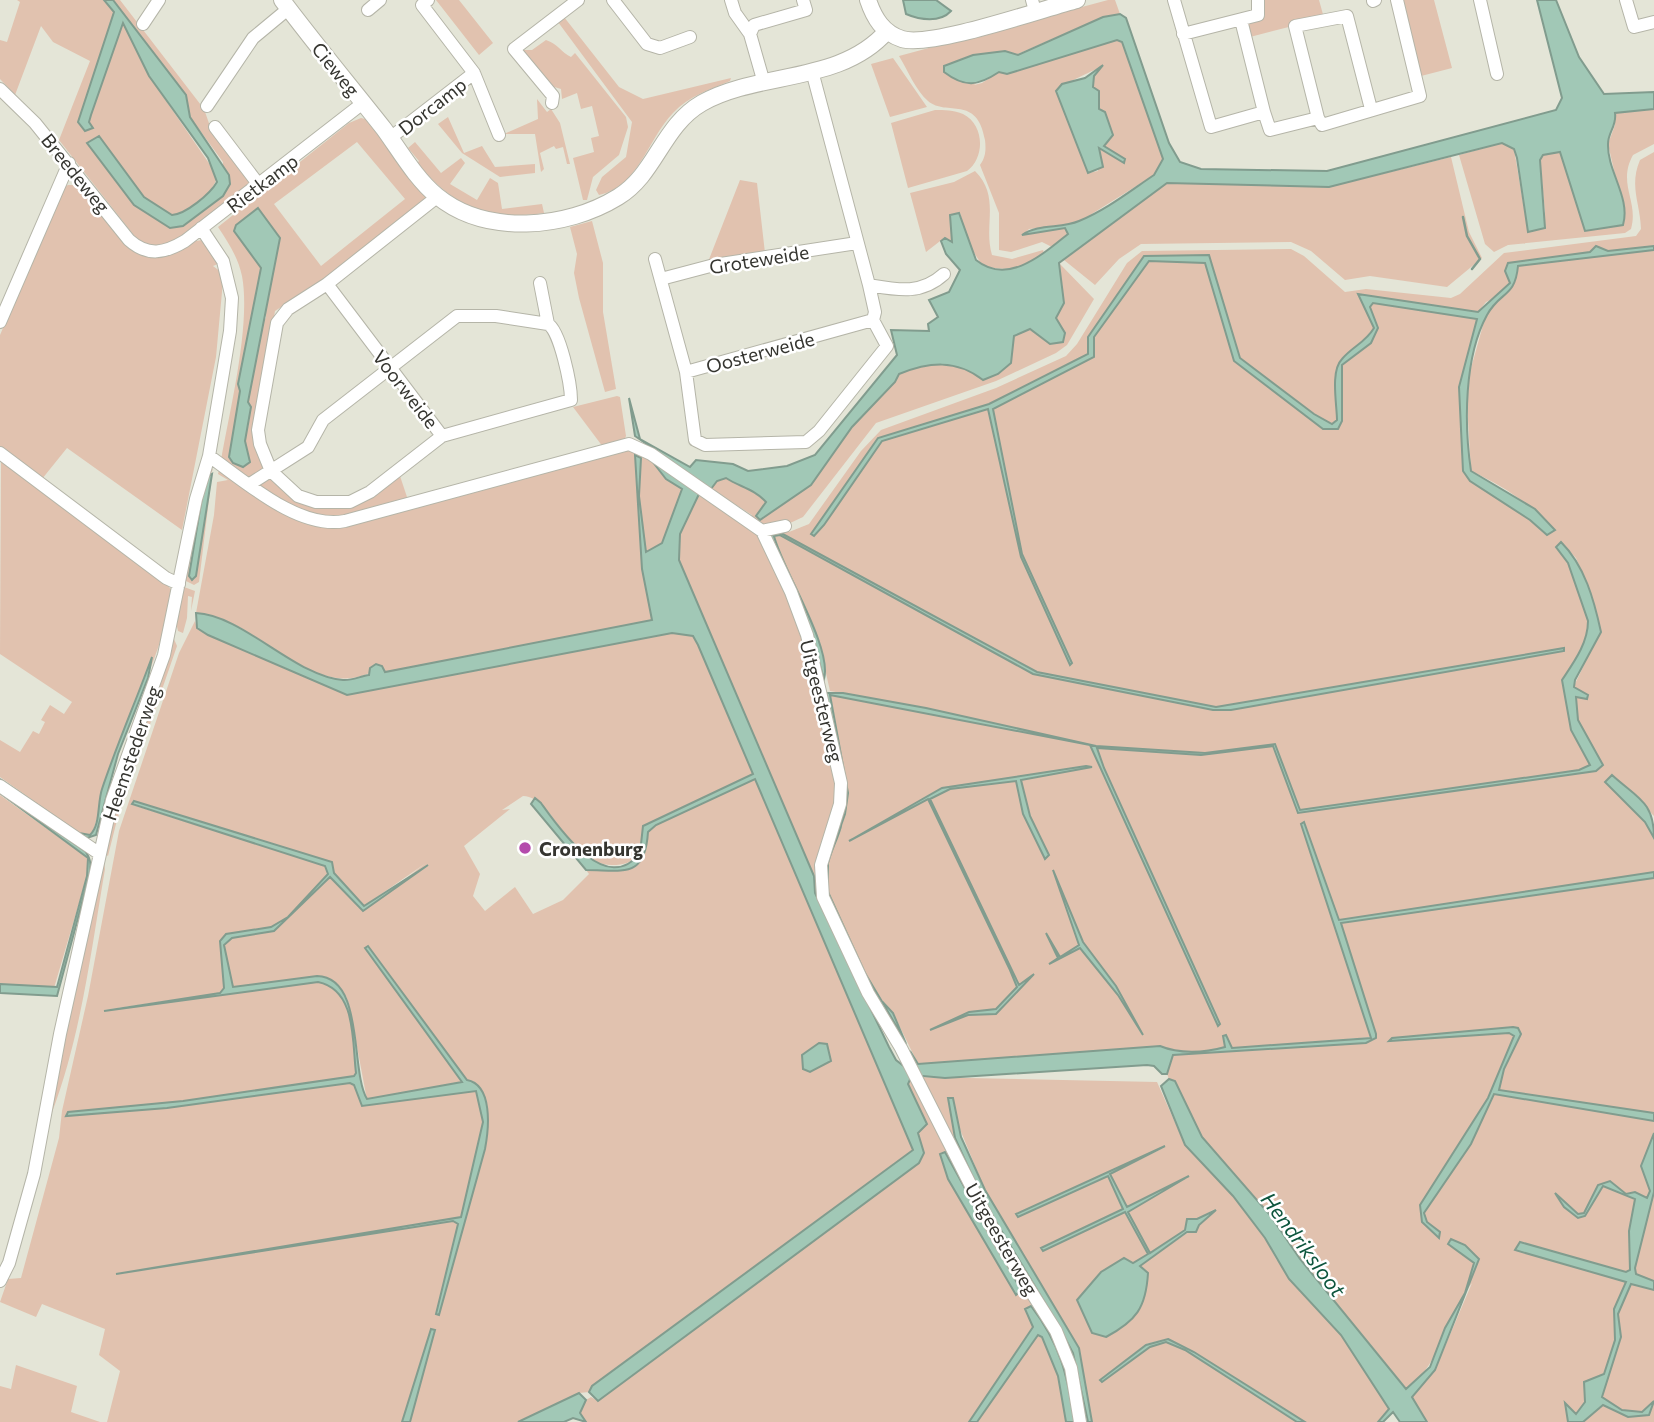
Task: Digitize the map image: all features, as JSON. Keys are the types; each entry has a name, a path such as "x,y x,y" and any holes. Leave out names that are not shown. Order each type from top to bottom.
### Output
{"street":[{"path":"144,24 159,0"},
{"path":"368,10 380,0"},
{"path":"552,103 553,96 514,49 578,0"},
{"path":"613,0 647,44 660,48 690,37"},
{"path":"750,34 754,25 806,10 803,0"},
{"path":"868,0 876,20 887,31 907,40 928,40 1033,5 1077,0"},
{"path":"1174,0 1211,127 1264,112"},
{"path":"1183,34 1258,15 1258,0"},
{"path":"1371,109 1347,16 1295,26 1318,118 1322,124 1420,96 1397,0"},
{"path":"1480,0 1497,74"},
{"path":"1626,0 1634,27 1654,22"},
{"path":"422,2 474,73 499,135"},
{"path":"207,106 253,38 285,4"},
{"name":"Cieweg","path":"285,4 437,197"},
{"path":"733,6 750,34 764,83"},
{"path":"1241,20 1270,130 1318,118"},
{"path":"442,436 370,492 343,503 308,500 289,490 271,471 260,444 258,430 276,323 288,309 327,284 437,197 478,216 512,224 548,221 596,208 621,195 639,178 668,133 687,114 715,97 812,71 862,54 887,31"},
{"path":"686,373 695,440 705,445 806,442 819,431 887,346 873,320 875,312 869,285 838,159 827,135 812,71"},
{"name":"Dorcamp","path":"390,138 474,73"},
{"name":"Breedeweg","path":"0,89 35,123 129,240 144,250 154,252"},
{"name":"Rietkamp","path":"154,252 172,249 363,103"},
{"path":"215,127 259,185"},
{"path":"0,323 69,163"},
{"name":"Heemstederweg","path":"0,1281 9,1263 34,1174 60,1034 119,775 176,635 179,584 209,456 230,331 232,298 223,261 201,228"},
{"name":"Groteweide","path":"661,279 714,265 857,243"},
{"name":"Oosterweide","path":"655,259 686,373 873,320"},
{"path":"869,285 918,290 934,284 944,274"},
{"name":"Voorweide","path":"327,284 442,436 571,400 554,328 548,324 540,283"},
{"path":"250,484 309,447 323,420 461,314 548,324"},
{"path":"209,456 297,515 314,522 334,523 629,444 650,453 762,531 785,526"},
{"path":"0,453 166,578 179,584"},
{"name":"Uitgeesterweg","path":"762,531 807,635 839,768 840,804 821,865 823,897 868,993 913,1073 999,1241 1066,1352 1080,1422"},
{"path":"0,786 100,854"}],"shaded area":[{"path":"17,0 104,0 114,12 78,123 89,122 123,22 149,76 217,175 212,188 200,201 185,211 171,215 144,197 98,136 88,143 135,205 183,226 223,196 223,162 190,117 186,95 113,0 120,0 204,109 211,129 252,183 173,243 154,246 136,238 59,140 90,61 53,42 41,26 15,95 0,79 0,40 7,42 20,2"},
{"path":"104,0 113,0 186,95 190,117 229,175 230,184 223,196 183,226 170,228 134,205 87,143 99,136 144,197 172,215 197,203 217,182 208,158 149,76 123,23 89,122 93,128 85,131 78,122 114,12"},
{"path":"436,0 459,0 493,43 479,55"},
{"path":"903,0 936,0 951,11 936,19 917,18 906,14"},
{"path":"1115,0 1120,14 1103,17 1013,56 974,85 999,72 1007,74 1117,40 1122,43 1163,159 1154,175 1082,220 1068,225 1029,229 1025,233 1065,228 1069,234 1052,247 1042,242 1011,252 999,250 999,213 980,165 985,150 981,126 968,112 928,101 899,56","holes":["1101,67 1094,76 1093,88 1100,98 1099,109 1111,139 1104,146 1123,162 1099,148 1098,171 1088,173 1056,91"]},
{"path":"1262,0 1319,0 1324,18 1250,37 1246,21 1265,16"},
{"path":"1401,0 1434,0 1452,68 1421,76"},
{"path":"1537,0 1556,0 1579,57 1604,94 1654,92 1654,109 1615,113 1615,122 1608,140 1611,164 1624,205 1623,225 1585,231 1560,152 1543,155 1540,160 1545,228 1528,232 1517,158 1514,149 1502,143 1329,187 1167,183 1059,263 1064,303 1056,318 1065,333 1063,342 1050,344 1030,329 1014,336 1011,363 998,374 983,380 963,369 942,365 921,367 899,374 895,382 852,427 811,485 760,520 756,516 766,502 757,494 726,478 717,481 711,489 635,436 629,398 640,439 690,467 696,460 733,464 748,471 787,466 815,455 897,355 891,330 929,331 928,324 938,317 929,300 949,292 960,270 946,254 941,241 945,238 952,242 950,215 959,213 976,260 1000,270 1013,268 1036,258 1068,234 1065,228 1022,235 1036,229 1089,217 1154,175 1163,159 1122,42 1117,40 1007,74 999,72 985,80 972,83 952,77 944,72 944,66 973,55 1005,51 1018,55 1103,17 1120,14 1126,18 1169,143 1180,162 1201,169 1327,171 1556,110 1562,98"},
{"path":"564,17 619,87 643,99 731,78 730,81 679,107 624,182 599,195 596,190 602,177 626,157 632,122 558,22"},
{"path":"546,40 571,57 575,53 626,117 628,127 619,155 593,177 587,200 583,200 573,158 594,152 591,138 599,136 592,106 581,109 577,93 562,99 561,89 548,85 522,50 532,50"},
{"path":"893,58 927,107 890,117 871,64"},
{"path":"1103,65 1094,76 1093,87 1099,91 1099,109 1105,112 1113,135 1104,146 1125,159 1124,163 1099,148 1103,167 1088,173 1056,91 1062,84 1085,78"},
{"path":"537,99 547,112 551,109 560,123 570,164 567,164 563,147 556,149 554,146 540,153 544,169 541,172 535,134 504,134 538,119"},
{"path":"1654,109 1654,144 1633,155 1627,175 1633,219 1631,229 1625,233 1508,245 1494,252 1485,244 1459,155 1502,143 1514,149 1528,232 1545,212 1540,160 1542,155 1560,152 1623,225 1625,218 1608,144 1615,125 1614,113"},
{"path":"935,110 956,112 970,119 979,133 977,158 967,171 908,188 891,123"},
{"path":"448,117 464,153 482,146 495,167 535,164 535,173 500,177 462,153 438,124"},
{"path":"365,119 428,196 326,278 275,311 259,408 267,470 251,479 221,460 242,342 244,296 238,262 218,227 349,123","holes":["357,142 405,199 321,266 274,204","256,209 266,318 261,322 248,402 250,415 246,448 249,455 229,457 240,390 238,384 261,268 234,231 236,225"]},
{"path":"415,142 441,173 461,158 465,163 450,184 477,200 490,178 498,183 502,209 542,204 544,213 505,215 473,208 458,200 417,163 419,161 408,148"},
{"path":"1654,152 1654,816 1612,775 1605,782 1645,822 1654,838 1654,872 1338,920 1304,822 1301,824 1372,1037 1231,1048 1223,1036 1225,1047 1200,1051 1159,1046 918,1064 893,1013 877,996 828,892 828,862 845,814 848,793 830,695 1090,745 1218,1025 1097,748 1201,755 1273,746 1298,813 1596,771 1602,765 1578,720 1573,688 1584,665 1596,609 1576,558 1561,543 1556,547 1568,563 1588,621 1588,631 1567,701 1571,730 1590,765 1579,770 1300,810 1275,744 1205,753 1096,746 926,708 830,691 821,651 773,536 779,535 1033,674 1213,710 1231,710 1564,651 1216,707 1037,672 779,532 782,529 789,532 809,524 861,451 881,430 996,388 1066,356 1077,344 1127,263 1142,251 1291,249 1304,256 1345,292 1366,289 1451,298 1460,294 1504,253 1636,236 1641,229 1635,186 1640,160","holes":["1144,256 1209,256 1240,358 1314,414 1333,424 1337,421 1342,358 1366,341 1374,328 1358,294 1478,312 1486,302 1510,291 1491,308 1485,318 1466,386 1471,471 1516,496 1554,530 1546,535 1530,520 1470,481 1459,387 1477,319 1373,302 1370,307 1377,328 1356,355 1342,365 1342,421 1323,429 1234,361 1205,262 1148,261 1094,337 1094,357 993,409 1022,554 1072,662 1070,665 1021,557 988,409 882,441 813,536 878,438 989,404 1089,354 1088,337"]},
{"path":"1451,157 1469,232 1482,258 1447,287 1370,276 1345,280 1311,251 1291,242 1141,244 1119,259 1095,285 1064,260 1167,183 1329,187"},
{"path":"975,171 987,191 992,255 1012,259 1043,250 1044,253 1015,268 999,269 982,265 969,245 960,213 952,242 944,238 926,252 910,193 954,182"},
{"path":"740,180 757,183 765,253 708,262"},
{"path":"77,185 137,252 202,240 220,263 213,266 221,272 223,281 216,357 182,530 67,448 42,479 0,446 0,335 63,188"},
{"path":"258,208 280,238 248,402 251,407 245,441 250,462 243,467 233,463 229,457 240,391 238,384 261,268 234,231 236,225"},
{"path":"592,221 603,263 603,312 616,389 605,392 579,298 574,273 577,254 570,227"},
{"path":"1596,246 1608,251 1654,246 1654,250 1518,266 1514,284 1492,307 1479,332 1470,370 1467,433 1471,471 1535,509 1555,530 1547,535 1530,520 1470,481 1463,471 1459,387 1477,319 1373,303 1370,307 1378,328 1371,343 1342,365 1342,421 1338,429 1323,429 1234,361 1205,263 1149,261 1094,337 1094,357 993,409 1022,554 1072,663 1070,665 1021,557 988,409 882,441 824,525 814,536 811,534 878,438 989,404 1088,354 1088,337 1144,256 1209,255 1240,358 1314,414 1332,424 1337,420 1335,380 1338,364 1374,328 1358,294 1478,312 1510,283 1505,271 1508,263 1590,252"},
{"path":"1059,263 1094,299 1067,345 1056,353 996,381 876,423 803,517 788,524 760,527 749,518 752,515 711,489 717,480 726,478 757,494 766,502 756,516 760,519 797,495 899,374 921,367 942,365 963,369 983,380 1006,368 1014,336 1030,329 1050,344 1063,342 1065,333 1056,318 1063,290"},
{"path":"620,397 626,436 624,441 603,447 573,407"},
{"path":"625,449 650,460 682,489 662,543 646,553 639,496 641,458 636,455 642,569 652,620 385,672 382,666 358,677 334,678 288,658 243,629 220,618 196,613 214,515 217,482 228,480 218,474 219,470 313,524"},
{"path":"635,455 641,458 639,496 646,552 662,543 682,489 666,479 652,461 699,494 680,534 679,560 814,876 815,893 889,1047 896,1060 910,1071 916,1067 910,1051 918,1064 1160,1046 1183,1051 1200,1051 1225,1047 1223,1036 1226,1035 1232,1048 1371,1038 1301,824 1304,822 1339,920 1654,872 1654,878 1341,923 1376,1034 1376,1038 1366,1043 1173,1055 1167,1074 1147,1065 945,1078 912,1075 908,1084 927,1124 918,1133 924,1153 919,1163 598,1401 589,1392 592,1386 913,1150 755,779 656,825 648,832 646,847 637,865 622,870 586,870 531,804 535,798 585,854 598,863 613,867 627,865 640,853 643,826 753,774 698,645 693,636 672,633 347,695 208,635 197,628 196,613 214,616 232,624 307,669 346,680 369,675 370,668 376,664 382,666 385,672 652,620 642,569"},
{"path":"1,458 166,583 172,591 161,638 107,774 98,816 90,835 79,833 0,777 0,740 20,752 33,731 39,734 45,722 41,720 50,705 64,714 72,702 0,654"},
{"path":"213,469 204,488 208,471"},
{"path":"399,473 408,500 343,519 307,516 256,484 269,475 325,507"},
{"path":"212,474 196,576 192,580 189,576 203,491 207,477"},
{"path":"211,483 199,582 194,585 184,580 201,502 189,576 191,580 195,579"},
{"path":"699,494 758,536 806,639 838,786 820,891 815,893 814,876 679,560 680,534"},
{"path":"779,532 1037,672 1216,707 1564,648 1564,651 1231,710 1213,710 1033,674 780,535 774,536 821,648 825,665 824,679 800,598 770,536"},
{"path":"1561,542 1582,573 1595,608 1601,632 1575,680 1574,687 1588,695 1587,699 1576,697 1578,720 1603,765 1596,771 1298,813 1273,746 1201,755 1097,748 1220,1024 1218,1026 1090,745 830,695 848,793 845,814 841,825 843,810 840,781 826,693 843,693 926,708 1096,746 1205,753 1275,744 1300,810 1579,770 1590,765 1571,730 1562,680 1583,645 1588,621 1568,563 1556,547"},
{"path":"184,587 195,591 191,611 192,597 188,596 183,633 178,631 176,622"},
{"path":"195,621 197,628 347,695 672,633 694,636 753,774 643,826 640,853 631,861 620,865 596,862 583,854 544,807 534,799 523,796 502,810 510,809 464,846 480,874 473,896 485,911 515,887 533,914 563,900 589,874 586,870 635,868 648,832 656,825 755,779 913,1150 592,1386 589,1392 579,1393 518,1422 410,1422 435,1330 431,1330 402,1422 107,1422 120,1371 99,1355 105,1329 42,1304 36,1317 0,1302 8,1279 21,1278 59,1138 62,1111 88,996 119,831 179,653","holes":["134,801 332,862 334,873 364,906 426,863 363,911 331,877 274,931 232,938 224,945 233,987 326,978 346,996 349,1004 367,1100 457,1085 463,1079 475,1082 488,1127 487,1137 439,1315 436,1314 458,1224 453,1221 116,1274 461,1217 483,1122 476,1091 362,1106 354,1085 350,1083 167,1108 68,1112 183,1101 354,1076 356,1073 353,1033 346,1007 331,987 319,982 104,1010 220,993 224,989 220,942 226,934 271,927 288,917 328,874 325,866 133,805"]},
{"path":"174,639 177,646 117,820 108,856 105,854 116,800 131,756 145,729 150,705"},
{"path":"152,657 148,678 118,754 96,835 87,838 80,834 0,779 79,833 90,835 96,825 100,795 108,772"},
{"path":"1092,767 1021,780 1030,816 1049,855 1045,859 1023,814 1016,781 950,789 930,799 1019,985 1034,974 996,1014 968,1015 930,1030 969,1012 996,1009 1017,987 1010,970 928,799 849,841 942,788"},
{"path":"1612,775 1647,808 1654,838 1645,822 1605,782"},
{"path":"0,793 85,851 90,861 89,877 57,996 0,993 0,984 57,987 87,876 88,858"},
{"path":"0,795 88,858 87,876 54,988 0,984"},
{"path":"134,801 332,862 334,873 364,906 428,865 363,911 330,877 274,931 232,938 224,945 233,987 317,976 332,980 343,992 349,1008 362,1086 367,1099 462,1082 365,948 368,946 467,1080 481,1090 488,1119 485,1149 439,1315 436,1314 458,1224 453,1221 116,1274 461,1217 483,1122 476,1091 362,1106 354,1085 350,1083 167,1108 66,1116 68,1112 183,1101 354,1076 356,1073 353,1033 346,1006 340,995 331,987 318,982 104,1011 220,993 224,988 220,941 226,934 271,927 288,917 328,874 325,866 132,804"},
{"path":"104,861 105,869 78,1025 51,1115 68,1015"},
{"path":"828,864 828,892 865,973 844,935 829,898 826,885"},
{"path":"1053,870 1083,942 1116,986 1143,1035 1118,995 1080,948 1049,964 1058,958 1046,933 1060,957 1079,945"},
{"path":"1654,878 1654,1113 1499,1090 1504,1069 1521,1034 1513,1027 1392,1038 1390,1041 1509,1033 1514,1036 1488,1098 1420,1205 1422,1222 1438,1238 1440,1232 1427,1222 1424,1214 1471,1144 1494,1094 1654,1121 1654,1422 1427,1422 1412,1397 1435,1370 1472,1283 1455,1310 1436,1353 1419,1378 1407,1389 1300,1259 1270,1215 1202,1137 1175,1081 1169,1079 1167,1074 1173,1055 1365,1043 1376,1038 1340,923"},
{"path":"882,1001 893,1013 906,1044 896,1026"},
{"path":"1518,1028 1521,1034 1504,1069 1499,1090 1654,1113 1654,1121 1494,1094 1471,1144 1424,1213 1427,1222 1440,1232 1439,1238 1422,1222 1420,1205 1488,1098 1514,1036 1509,1033 1389,1041 1392,1038"},
{"path":"819,1043 827,1044 831,1061 810,1072 803,1069 802,1055"},
{"path":"912,1075 1043,1314 1039,1317 1031,1306 1033,1326 969,1422 586,1422 579,1413 586,1400 591,1397 598,1401 919,1163 924,1153 908,1083"},
{"path":"918,1077 1157,1082 1185,1145 1233,1196 1265,1238 1276,1259 1341,1335 1390,1409 1378,1422 1305,1422 1194,1352 1167,1339 1146,1344 1101,1380 1102,1382 1150,1347 1166,1342 1185,1350 1297,1422 1092,1422 1079,1348 985,1190 950,1105 955,1138 1031,1282 1028,1284","holes":["1165,1147 1110,1174 1127,1207 1183,1180 1127,1212 1150,1254 1214,1209 1199,1225 1139,1266 1133,1263 1149,1254 1124,1212 1043,1250 1123,1209 1108,1175 1018,1217 1016,1214"]},
{"path":"1169,1079 1175,1081 1202,1137 1270,1215 1300,1259 1406,1389 1430,1367 1445,1328 1465,1293 1474,1263 1448,1244 1451,1239 1465,1245 1479,1259 1435,1370 1412,1397 1427,1422 1400,1422 1393,1412 1383,1422 1378,1422 1389,1409 1341,1335 1289,1279 1265,1238 1233,1196 1185,1145 1161,1086"},
{"path":"948,1098 953,1098 961,1137 985,1190 1079,1348 1092,1422 1088,1422 1073,1353 984,1202 955,1138"},
{"path":"1654,1133 1654,1192 1635,1268 1636,1274 1654,1281 1654,1290 1631,1284 1618,1314 1621,1337 1602,1397 1622,1410 1642,1412 1654,1401 1649,1415 1628,1417 1603,1405 1583,1422 1568,1422 1565,1403 1576,1414 1585,1402 1584,1382 1604,1374 1615,1340 1614,1309 1626,1282 1515,1250 1520,1242 1626,1272 1630,1270 1629,1231 1635,1199 1603,1186 1585,1216 1578,1218 1564,1207 1555,1193 1578,1214 1584,1213 1598,1185 1610,1181 1626,1194 1635,1192 1647,1198 1650,1191 1641,1166"},
{"path":"1165,1146 1110,1174 1127,1207 1189,1176 1128,1212 1150,1253 1185,1230 1187,1219 1197,1219 1216,1210 1199,1225 1196,1232 1187,1232 1140,1266 1148,1273 1147,1285 1142,1304 1132,1319 1106,1337 1092,1333 1077,1300 1101,1272 1124,1258 1133,1263 1148,1254 1125,1212 1043,1251 1041,1248 1123,1209 1108,1176 1018,1217 1016,1214"},
{"path":"945,1152 1021,1290 1016,1295 948,1179 940,1154"},
{"path":"1031,1306 1056,1347 1075,1422 1066,1422 1058,1376 1042,1337 1038,1335 977,1422 969,1422 1033,1327 1025,1309"},
{"path":"431,1329 435,1330 410,1422 402,1422"},
{"path":"1038,1335 1042,1337 1058,1376 1066,1422 977,1422"},
{"path":"1168,1339 1194,1352 1305,1422 1297,1422 1185,1350 1166,1342 1150,1347 1102,1382 1100,1380 1146,1345"},
{"path":"16,1365 77,1386 71,1412 100,1422 0,1422 0,1386 11,1389"},
{"path":"579,1393 586,1400 580,1413 586,1422 573,1418 564,1422 518,1422"}],"waterway":[{"path":"1463,217 1467,236 1480,259 1472,269"}],"place":[{"name":"Cronenburg","path":"525,848"}],"water label":[{"name":"Hendriksloot","path":"1304,1244"}]}
